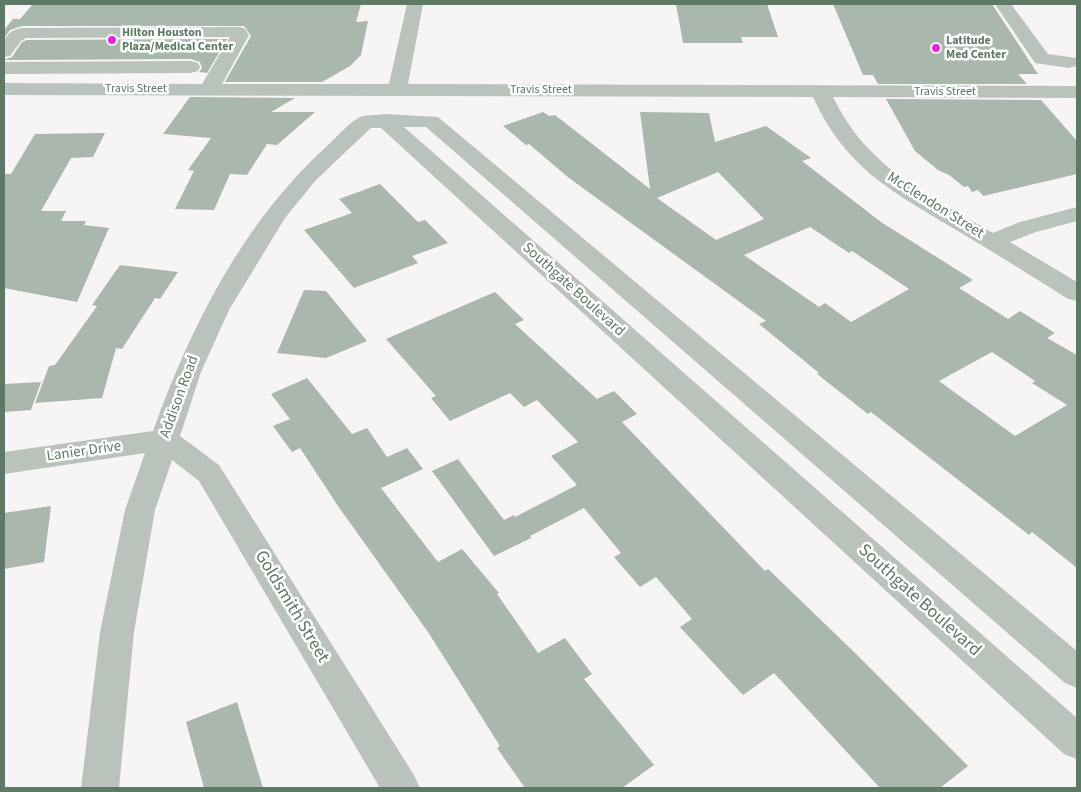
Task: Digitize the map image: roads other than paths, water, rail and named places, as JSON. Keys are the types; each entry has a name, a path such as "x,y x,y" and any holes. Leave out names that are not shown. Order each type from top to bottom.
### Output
{"street":[{"path":"397,90 415,4"},
{"path":"1006,8 1031,12"},
{"path":"1006,8 1033,53 1073,68"},
{"path":"4,52 15,37 22,33 238,32 240,36 209,90"},
{"path":"179,90 211,33"},
{"path":"1033,53 1053,42 1073,68"},
{"path":"4,68 191,67"},
{"name":"Travis Street","path":"6,92 179,90 1077,92"},
{"name":"McClendon Street","path":"820,91 833,121 862,157 910,193 1077,293"},
{"name":"Addison Road","path":"100,788 116,632 140,510 188,372 216,310 275,215 308,175 366,122 384,120 431,121 800,437"},
{"name":"Southgate Boulevard","path":"384,120 1077,742"},
{"path":"992,241 1028,227 1077,214"},
{"path":"762,459 800,437 1077,672"},
{"name":"Lanier Drive","path":"4,464 164,440"},
{"name":"Goldsmith Street","path":"164,440 209,473 401,788"}],"place":[{"name":"Hilton Houston Plaza/Medical Center","path":"112,40"},
{"name":"Latitude Med Center","path":"936,48"}]}
